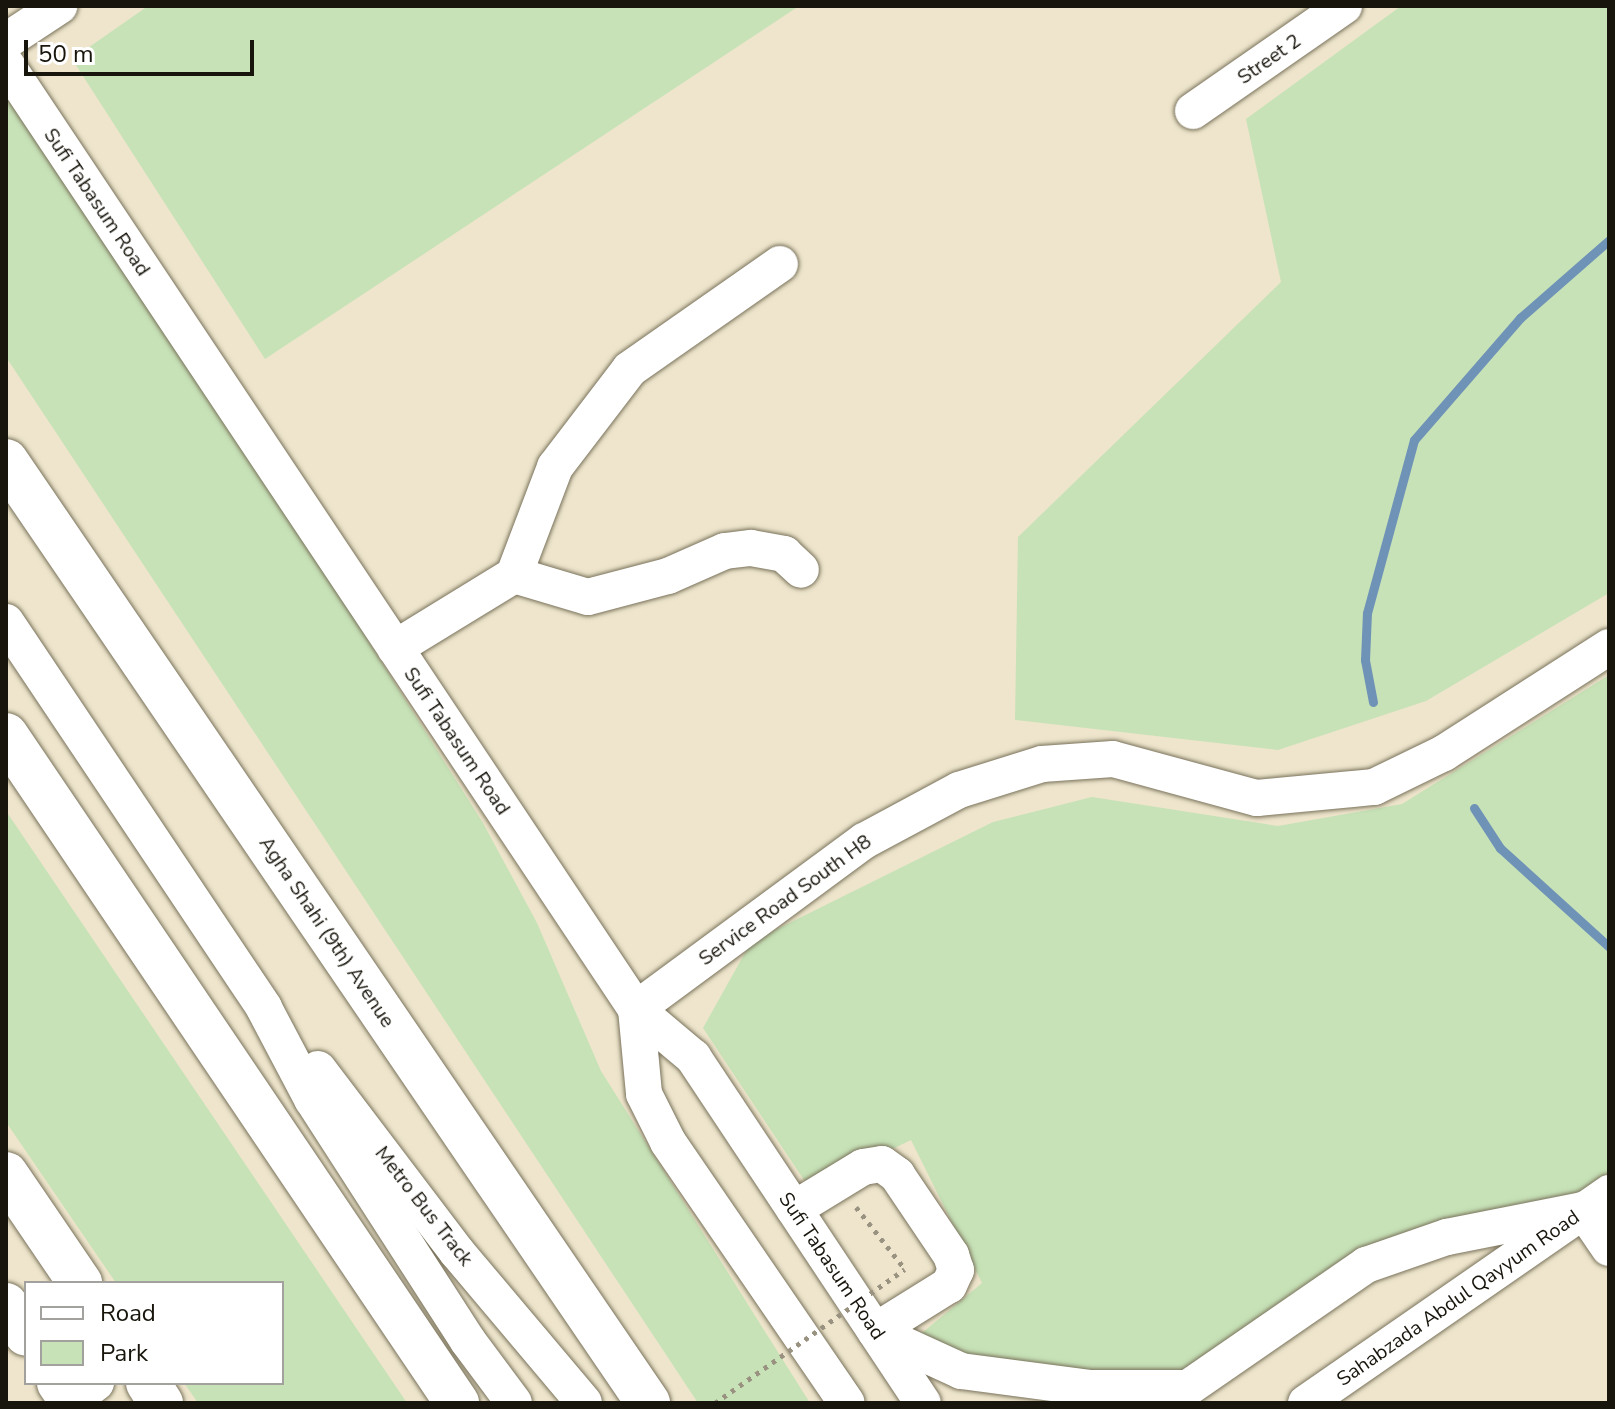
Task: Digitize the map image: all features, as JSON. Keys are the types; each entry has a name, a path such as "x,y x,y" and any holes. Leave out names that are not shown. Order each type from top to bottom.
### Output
{"main road":[{"name":"Agha Shahi (9th) Avenue","path":"6,461 648,1403"},
{"path":"6,735 457,1403"},
{"path":"6,1174 79,1281"},
{"path":"6,1305 24,1331"},
{"path":"60,1385 72,1403"},
{"path":"149,1385 161,1403"}],"street":[{"path":"6,41 59,6"},
{"name":"Street 2","path":"1193,111 1344,6"},
{"name":"Sufi Tabasum Road","path":"6,64 636,1009 693,1057 923,1403"},
{"path":"395,648 514,575 555,467 630,369 780,264"},
{"path":"514,575 588,597 668,576 725,551 751,548 784,554 801,570"},
{"name":"Metro Bus Track","path":"6,622 264,1008 584,1403"},
{"name":"Service Road South H8","path":"636,1009 864,841 959,790 1042,764 1113,759 1257,798 1374,787 1444,753 1609,647"},
{"name":"Metro Bus Track","path":"264,1008 312,1099 468,1341 514,1403"},
{"path":"636,1009 644,1094 668,1142 847,1403"},
{"path":"794,1209 873,1163 889,1167 955,1262 949,1285 875,1331"},
{"path":"875,1331 961,1371 1176,1396 1366,1265 1447,1237 1596,1202 1609,1248"},
{"name":"Sahabzada Abdul Qayyum Road","path":"1317,1400 1596,1202"},
{"path":"72,1403 94,1385"}],"path":[{"path":"715,1403 905,1269 837,1183"}],"green space":[{"path":"148,6 799,6 265,359 72,59"},
{"path":"1401,6 1609,6 1609,593 1426,701 1278,750 1015,720 1018,537 1281,282 1246,119"},
{"path":"6,97 328,577 483,823 537,923 601,1071 810,1403 698,1403 6,357"},
{"path":"1609,675 1609,1172 1565,1203 1334,1271 1185,1377 991,1371 910,1343 982,1283 911,1140 810,1189 703,1028 751,942 993,822 1092,797 1278,826 1402,804"},
{"path":"6,811 407,1403 198,1403 185,1385 284,1385 284,1281 115,1281 6,1122"}],"waterway":[{"path":"1373,702 1365,660 1367,613 1414,440 1520,318 1609,240"},
{"path":"1474,808 1500,848 1609,947"}]}
